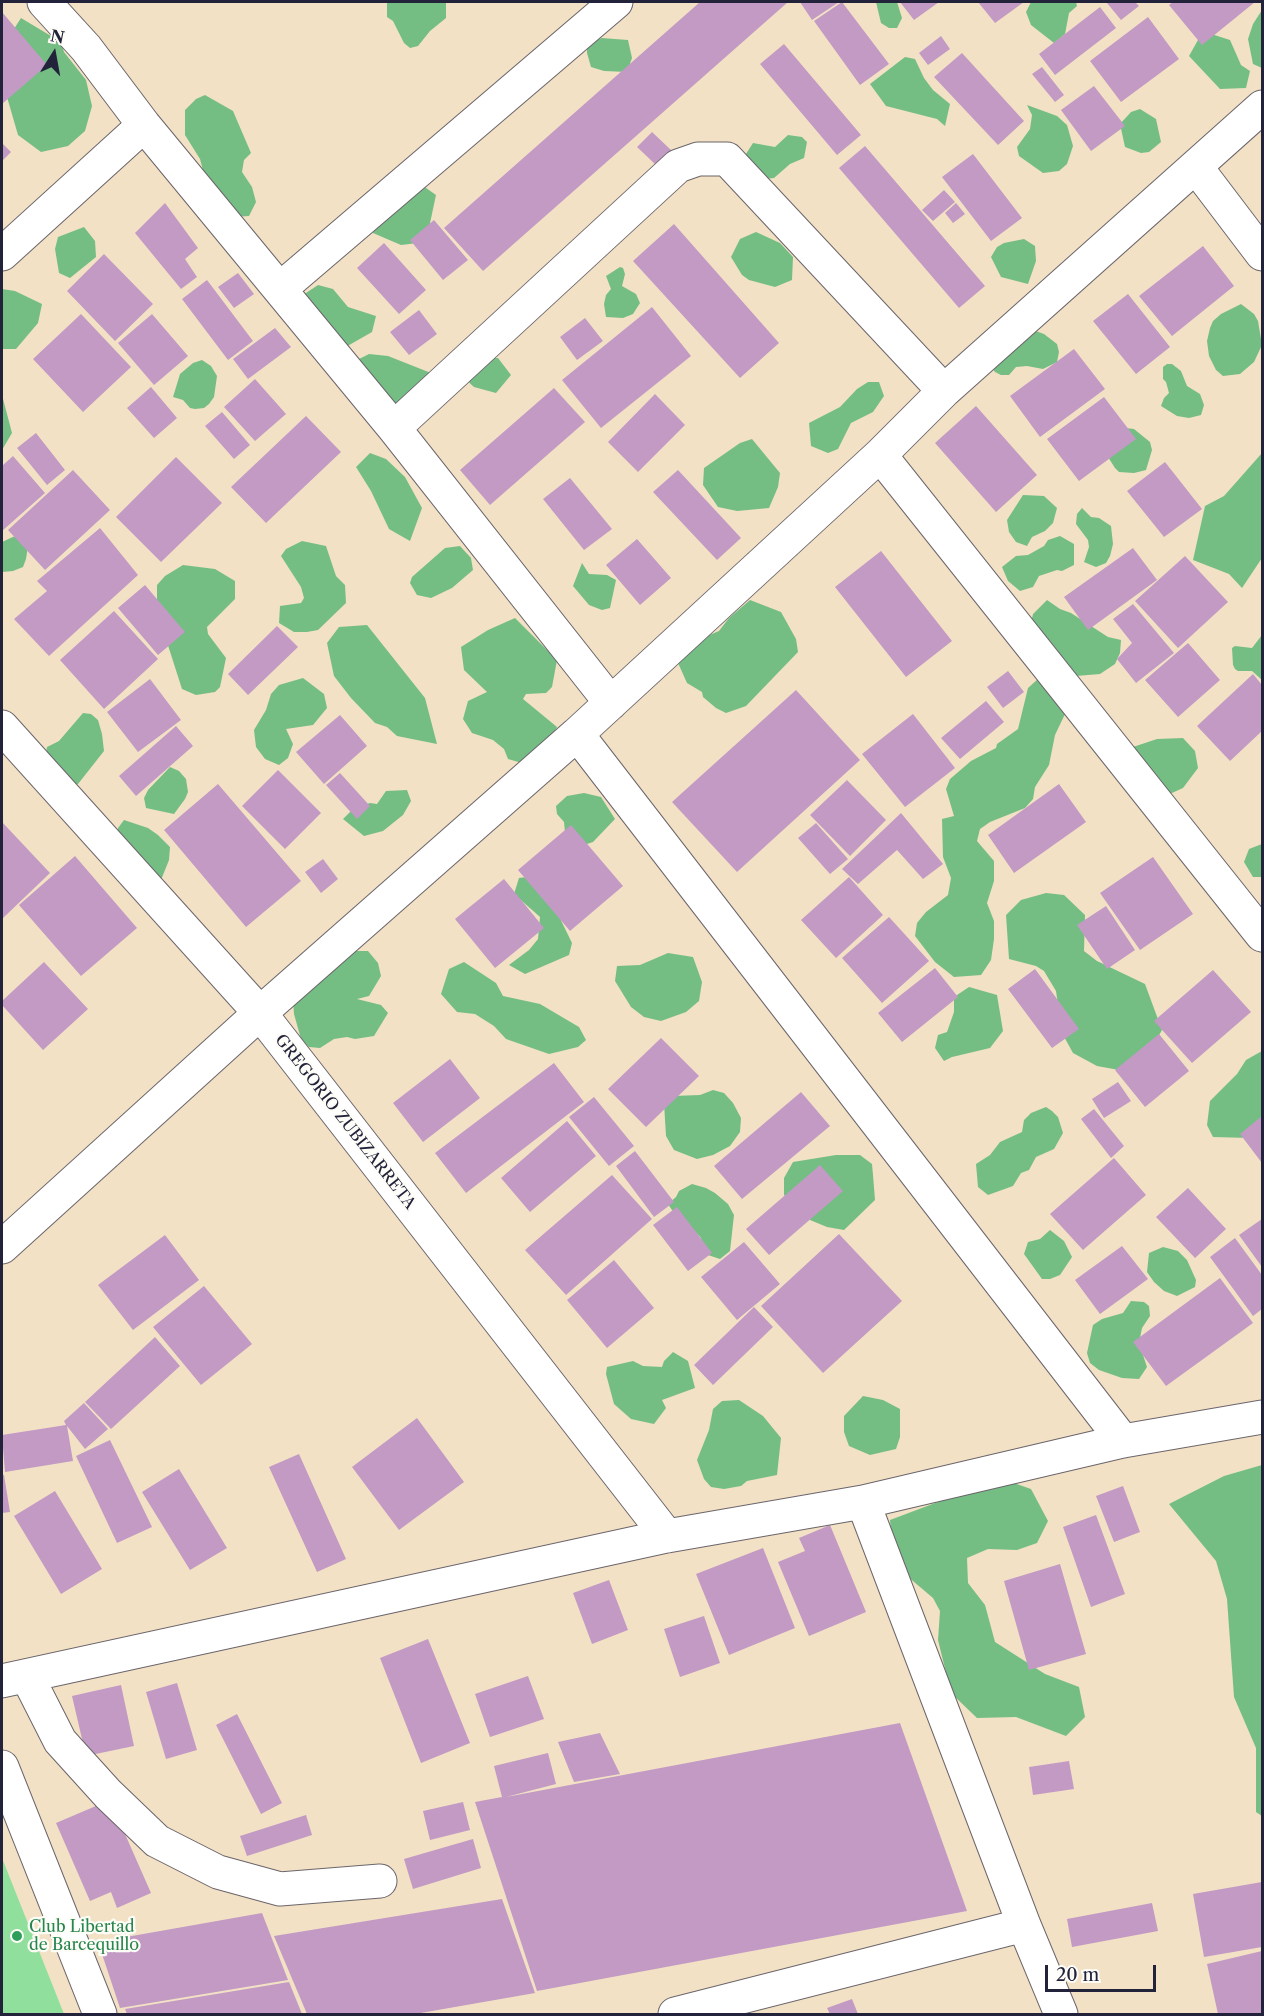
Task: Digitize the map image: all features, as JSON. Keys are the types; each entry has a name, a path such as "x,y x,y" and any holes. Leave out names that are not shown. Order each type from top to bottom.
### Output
{"street":[{"path":"44,2 86,48 144,125 394,428 611,703"},
{"path":"280,289 616,2"},
{"path":"2,1246 260,1013 577,735 880,455 944,391 1263,107"},
{"path":"2,254 144,125"},
{"path":"394,428 678,166 698,159 727,159 944,391"},
{"path":"1196,167 1263,254"},
{"path":"880,455 1263,935"},
{"name":"GREGORIO ZUBIZARRETA","path":"2,727 260,1013 668,1536"},
{"path":"577,735 1123,1441"},
{"path":"380,1881 280,1889 218,1872 157,1841 108,1794 60,1741 14,1679 668,1536 863,1502 1123,1441 1263,1417"},
{"path":"863,1502 1024,1925 1061,2014"},
{"path":"2,1767 100,2014"},
{"path":"675,2014 1024,1925"}],"green space":[{"path":"387,2 446,2 446,18 430,31 418,46 410,48 404,43 393,21 387,17"},
{"path":"876,2 897,2 902,18 897,28 889,28 881,23"},
{"path":"1031,2 1076,2 1077,6 1069,13 1065,34 1054,43 1031,25 1026,12"},
{"path":"1262,10 1262,68 1253,64 1248,39 1253,24"},
{"path":"21,18 61,42 64,52 86,80 92,106 85,131 68,146 41,152 18,135 5,90 12,32"},
{"path":"1205,32 1230,40 1241,65 1250,71 1246,88 1220,89 1189,56"},
{"path":"602,38 628,40 632,58 627,72 604,71 591,67 587,43"},
{"path":"905,57 915,59 933,90 950,104 945,126 937,119 886,106 870,84"},
{"path":"205,95 233,111 251,153 244,160 242,172 252,187 256,202 249,216 234,217 204,174 200,159 185,135 185,110 196,99"},
{"path":"1027,105 1057,116 1067,125 1073,146 1067,164 1059,171 1043,173 1019,156 1017,147 1030,129 1032,115"},
{"path":"1140,109 1156,119 1161,142 1149,152 1141,153 1125,147 1120,124 1131,112"},
{"path":"788,135 802,137 807,142 804,158 790,164 774,178 764,179 744,157 753,143 775,147"},
{"path":"419,183 436,195 426,242 401,245 373,233 381,197"},
{"path":"84,227 95,241 96,257 70,278 59,273 55,249 58,237"},
{"path":"756,232 780,243 793,257 792,280 775,287 749,280 742,275 731,257 740,239"},
{"path":"1024,239 1035,246 1036,261 1028,284 1001,277 991,257 997,247 1004,243"},
{"path":"620,267 623,268 625,274 622,286 636,294 640,303 633,314 623,318 606,317 604,304 606,295 611,289 606,276"},
{"path":"318,285 333,289 348,307 376,316 372,332 344,348 291,303"},
{"path":"2,289 15,291 42,304 38,323 16,349 2,349"},
{"path":"1241,304 1254,314 1258,321 1262,345 1254,362 1240,374 1223,376 1216,370 1209,356 1207,341 1210,328 1213,321 1221,314"},
{"path":"1033,330 1044,334 1057,344 1059,352 1057,362 1043,369 1027,366 1016,367 1009,375 995,372 989,364"},
{"path":"369,354 388,356 431,373 393,426 355,361"},
{"path":"498,358 511,375 496,393 474,387 461,375 471,359"},
{"path":"202,360 211,366 217,376 214,397 204,408 195,409 190,408 183,400 173,397 180,374 193,363"},
{"path":"1172,364 1181,371 1187,386 1200,394 1204,405 1201,415 1189,418 1177,416 1161,406 1169,393 1163,379 1163,367"},
{"path":"868,382 879,382 884,396 873,412 851,423 838,449 828,453 811,446 809,423 840,407 857,389"},
{"path":"2,395 12,433 2,450"},
{"path":"1117,427 1134,429 1150,442 1152,450 1146,470 1134,473 1119,472 1115,468 1108,457"},
{"path":"752,439 780,473 778,487 769,508 737,511 718,507 703,485 704,468 740,443"},
{"path":"370,453 386,459 405,477 422,508 410,541 389,529 371,491 356,467"},
{"path":"1262,453 1262,558 1242,588 1229,574 1193,560 1205,506 1224,496"},
{"path":"1023,495 1044,496 1057,508 1053,523 1045,531 1032,537 1027,546 1016,542 1009,532 1007,520"},
{"path":"1082,508 1091,517 1099,518 1111,526 1113,544 1110,556 1106,563 1096,567 1084,562 1089,547 1088,540 1076,524 1077,514"},
{"path":"15,536 28,546 26,559 23,567 2,572 2,542"},
{"path":"1060,536 1074,544 1074,565 1062,571 1057,570 1039,576 1033,587 1020,591 1008,581 1002,567 1016,556 1028,555 1044,546 1048,540"},
{"path":"302,541 326,546 336,576 345,585 346,603 318,630 294,632 279,623 280,606 301,603 304,598 301,587 281,556 286,549"},
{"path":"460,546 471,558 473,570 452,588 431,598 417,595 410,583 412,577 445,548"},
{"path":"582,563 589,574 607,575 616,580 610,608 602,610 589,605 573,586"},
{"path":"183,565 215,569 235,581 235,599 207,627 208,634 226,658 220,687 215,692 196,695 182,689 165,636 157,600 157,585 165,576"},
{"path":"750,600 781,612 796,639 798,652 746,706 726,713 716,708 703,697 702,692 687,683 674,654 688,644 719,631 729,618"},
{"path":"1047,600 1108,637 1121,640 1120,653 1115,664 1100,674 1076,676 1030,627 1033,614"},
{"path":"515,618 557,660 552,687 546,693 526,694 523,699 557,727 544,753 522,763 508,759 504,749 493,740 472,733 463,719 468,701 487,692 464,670 461,647 488,630"},
{"path":"367,625 425,698 437,744 397,736 387,727 375,723 334,676 327,643 339,627"},
{"path":"1262,635 1262,680 1252,671 1235,669 1232,648 1235,646 1252,648"},
{"path":"303,678 324,694 327,708 313,725 286,729 293,744 288,758 279,765 265,759 256,747 254,730 266,710 271,694 279,685"},
{"path":"1039,678 1066,712 1055,735 1049,765 1035,787 1033,799 1025,808 990,822 980,829 977,841 994,861 994,881 987,903 994,921 991,960 981,975 954,977 935,962 915,936 917,923 926,912 948,895 951,878 943,857 942,819 954,816 946,789 950,779 971,761 996,748 997,744 1018,729 1028,688"},
{"path":"83,713 91,714 98,720 104,751 78,784 67,789 43,768 47,747 59,741"},
{"path":"1183,738 1195,751 1198,768 1183,788 1163,797 1133,747 1157,739"},
{"path":"170,767 179,771 186,779 188,792 185,799 174,814 146,808 144,798 148,790"},
{"path":"407,790 411,801 403,815 383,831 364,836 343,819 353,809 370,803 377,804 386,791"},
{"path":"584,793 601,797 615,819 593,842 581,846 565,832 564,822 557,814 556,806 567,796"},
{"path":"124,820 148,828 170,847 169,860 161,880 118,844 118,828"},
{"path":"1262,844 1262,877 1253,877 1244,862 1249,849"},
{"path":"534,876 552,902 572,943 569,955 525,974 509,965 529,950 538,939 540,917 514,894 519,878"},
{"path":"1046,893 1064,895 1085,915 1084,951 1097,961 1145,984 1162,1030 1139,1070 1119,1070 1097,1066 1073,1053 1062,1033 1056,991 1044,971 1036,966 1009,959 1006,915 1021,900"},
{"path":"352,951 368,951 378,963 381,976 369,996 357,999 381,1005 388,1013 374,1036 334,1039 320,1048 309,1047 301,1039 294,1014 293,999 322,981 338,957"},
{"path":"668,953 693,957 702,982 699,1001 686,1012 661,1021 644,1017 631,1007 615,981 617,966 640,965"},
{"path":"464,962 496,983 503,996 540,1004 579,1027 586,1040 578,1047 549,1054 506,1039 494,1026 475,1014 457,1012 441,994 449,969"},
{"path":"969,987 997,995 1003,1031 990,1048 944,1061 935,1048 938,1035 947,1032 954,1012 954,997"},
{"path":"1262,1051 1262,1135 1251,1138 1213,1137 1207,1125 1210,1101 1237,1074 1246,1060"},
{"path":"713,1090 724,1093 733,1103 741,1118 740,1132 730,1146 713,1155 697,1159 674,1150 666,1136 664,1103 673,1096 700,1095"},
{"path":"1046,1107 1058,1117 1063,1133 1054,1149 1036,1157 1029,1170 1021,1173 1013,1186 988,1195 978,1187 976,1164 990,1155 1000,1142 1022,1132 1024,1120 1031,1113"},
{"path":"836,1155 860,1155 872,1164 875,1200 844,1230 827,1227 810,1220 784,1195 784,1178 793,1162"},
{"path":"692,1184 715,1193 728,1204 734,1215 730,1251 720,1259 705,1254 701,1238 690,1226 678,1219 668,1204 679,1191"},
{"path":"1050,1230 1064,1241 1072,1257 1060,1275 1042,1279 1024,1254 1028,1242 1040,1239"},
{"path":"1163,1247 1178,1251 1187,1260 1196,1280 1195,1287 1177,1296 1164,1291 1154,1282 1147,1272 1149,1253"},
{"path":"1131,1301 1144,1302 1149,1306 1150,1316 1142,1328 1139,1343 1147,1367 1139,1379 1122,1378 1099,1370 1090,1363 1087,1353 1093,1325 1102,1319 1123,1313"},
{"path":"673,1352 688,1361 695,1388 662,1400 666,1408 654,1424 631,1419 614,1404 606,1374 607,1367 633,1361 643,1366 662,1367 664,1361"},
{"path":"863,1396 883,1400 900,1409 900,1437 896,1449 870,1455 849,1446 844,1432 844,1416"},
{"path":"739,1400 763,1416 781,1438 777,1475 747,1481 741,1486 724,1489 711,1487 704,1479 697,1460 709,1430 713,1409 722,1401"},
{"path":"1262,1465 1262,1816 1256,1812 1256,1748 1234,1697 1227,1599 1216,1561 1169,1504 1224,1476"},
{"path":"1008,1481 1031,1489 1048,1521 1037,1543 1017,1550 988,1549 967,1558 968,1583 985,1605 995,1642 1045,1674 1079,1687 1085,1717 1066,1736 1016,1717 977,1718 951,1693 938,1640 940,1611 933,1598 894,1565 890,1520 983,1485"},
{"name":"Club Libertad de Barcequillo","path":"2,1858 64,2014 2,2014"}],"building":[{"path":"700,2 788,2 483,271 444,228"},
{"path":"800,2 839,2 812,20"},
{"path":"842,2 889,64 860,85 814,21"},
{"path":"900,2 939,2 914,20"},
{"path":"978,2 1024,2 995,23"},
{"path":"1135,2 1139,6 1121,20 1107,3"},
{"path":"1173,2 1255,2 1202,45 1169,5"},
{"path":"1100,7 1116,28 1055,75 1039,54"},
{"path":"2,12 47,65 2,104"},
{"path":"1148,17 1179,59 1121,102 1090,61"},
{"path":"941,36 950,49 928,65 919,53"},
{"path":"784,44 861,135 837,155 760,64"},
{"path":"962,53 1024,121 998,145 934,77"},
{"path":"1042,67 1064,95 1055,102 1032,74"},
{"path":"1094,86 1125,126 1091,151 1061,110"},
{"path":"652,132 671,150 656,165 637,147"},
{"path":"2,143 11,152 2,161"},
{"path":"865,146 985,286 959,308 839,168"},
{"path":"973,154 1022,218 991,241 942,177"},
{"path":"944,190 955,202 933,221 922,210"},
{"path":"165,203 198,248 185,259 197,277 181,289 135,233"},
{"path":"956,203 965,214 953,223 945,213"},
{"path":"434,220 468,260 443,280 410,240"},
{"path":"674,224 779,343 740,378 633,261"},
{"path":"384,243 426,290 399,314 357,268"},
{"path":"1203,246 1234,286 1172,336 1139,296"},
{"path":"104,254 153,304 115,341 67,291"},
{"path":"238,273 254,294 234,308 218,287"},
{"path":"207,280 253,341 228,360 182,299"},
{"path":"1128,294 1170,347 1136,374 1093,321"},
{"path":"652,307 691,356 601,428 562,380"},
{"path":"419,310 437,334 409,355 390,332"},
{"path":"81,314 131,367 83,412 33,359"},
{"path":"152,314 188,356 154,385 118,343"},
{"path":"585,318 603,341 577,360 560,337"},
{"path":"275,328 291,347 248,379 233,359"},
{"path":"1074,349 1105,389 1040,437 1010,396"},
{"path":"255,379 286,414 255,441 224,407"},
{"path":"151,387 177,418 154,438 127,408"},
{"path":"554,388 585,422 490,505 460,470"},
{"path":"655,394 685,425 638,472 608,442"},
{"path":"1104,397 1136,439 1079,481 1047,439"},
{"path":"976,406 1037,475 996,512 935,443"},
{"path":"222,412 250,445 234,459 205,426"},
{"path":"306,416 341,452 266,523 231,487"},
{"path":"36,433 65,470 47,485 17,448"},
{"path":"13,456 45,493 2,531 2,466"},
{"path":"176,457 222,503 161,562 116,517"},
{"path":"1165,462 1202,509 1164,537 1127,491"},
{"path":"73,470 110,510 45,570 8,530"},
{"path":"678,470 741,538 717,560 653,492"},
{"path":"570,478 612,529 584,550 543,499"},
{"path":"100,528 138,575 49,656 14,619 47,591 37,581"},
{"path":"637,539 671,578 640,605 606,565"},
{"path":"1133,548 1157,580 1088,630 1064,597"},
{"path":"881,551 952,641 906,677 835,587"},
{"path":"1185,556 1228,602 1178,648 1135,601"},
{"path":"145,585 185,632 158,655 118,608"},
{"path":"1133,604 1174,653 1136,683 1117,659 1132,643 1113,619"},
{"path":"114,611 158,659 104,709 60,660"},
{"path":"277,626 298,647 248,695 228,674"},
{"path":"1188,643 1220,680 1178,717 1145,680"},
{"path":"1008,671 1024,692 1003,708 987,687"},
{"path":"1253,674 1262,685 1262,731 1230,761 1197,726"},
{"path":"150,679 181,720 138,752 107,712"},
{"path":"796,690 860,760 737,872 672,802"},
{"path":"986,701 1004,722 960,759 941,738"},
{"path":"913,714 955,768 905,807 862,754"},
{"path":"340,715 367,746 324,784 296,752"},
{"path":"176,726 193,746 136,796 119,776"},
{"path":"278,770 321,813 285,849 242,806"},
{"path":"340,773 370,806 357,819 326,785"},
{"path":"847,780 886,820 850,856 810,815"},
{"path":"218,784 301,881 246,927 164,830"},
{"path":"1059,784 1086,822 1014,873 988,835"},
{"path":"901,813 943,864 923,879 897,850 858,884 842,869"},
{"path":"2,822 50,873 2,919"},
{"path":"816,823 848,859 830,874 798,838"},
{"path":"571,825 623,886 570,931 518,870"},
{"path":"75,856 137,928 81,976 19,905"},
{"path":"1153,857 1193,914 1140,950 1100,893"},
{"path":"323,859 338,879 321,893 305,872"},
{"path":"849,877 883,915 836,958 801,920"},
{"path":"504,879 544,928 495,968 455,919"},
{"path":"1106,906 1135,950 1107,969 1077,925"},
{"path":"889,917 929,961 882,1003 842,958"},
{"path":"44,962 88,1009 43,1050 2,1005 2,1001"},
{"path":"935,968 958,997 902,1042 878,1013"},
{"path":"1035,969 1079,1029 1052,1048 1008,989"},
{"path":"1213,970 1251,1012 1192,1063 1154,1021"},
{"path":"1159,1034 1189,1071 1145,1107 1115,1070"},
{"path":"661,1038 699,1076 646,1127 608,1089"},
{"path":"450,1059 480,1098 423,1142 393,1103"},
{"path":"554,1063 584,1102 466,1193 435,1153"},
{"path":"1118,1082 1131,1101 1104,1118 1092,1099"},
{"path":"801,1092 830,1126 742,1199 714,1166"},
{"path":"594,1097 634,1146 609,1166 569,1117"},
{"path":"1094,1109 1124,1146 1111,1158 1081,1119"},
{"path":"1262,1116 1262,1163 1240,1134"},
{"path":"567,1121 596,1156 530,1212 501,1178"},
{"path":"635,1151 674,1202 654,1217 616,1166"},
{"path":"1114,1158 1146,1195 1083,1250 1050,1214"},
{"path":"820,1165 843,1191 769,1255 746,1229"},
{"path":"612,1175 652,1219 566,1295 525,1250"},
{"path":"1188,1188 1226,1229 1195,1258 1156,1217"},
{"path":"677,1207 712,1253 688,1271 653,1225"},
{"path":"1262,1219 1262,1267 1239,1235"},
{"path":"839,1234 902,1301 823,1373 761,1306"},
{"path":"165,1235 199,1280 133,1330 98,1285"},
{"path":"1235,1238 1262,1275 1262,1309 1253,1316 1210,1257"},
{"path":"744,1242 780,1284 737,1320 701,1277"},
{"path":"1122,1246 1148,1279 1100,1314 1075,1280"},
{"path":"614,1260 654,1308 607,1348 567,1300"},
{"path":"1220,1278 1253,1323 1166,1386 1133,1342"},
{"path":"204,1286 252,1344 201,1385 153,1327"},
{"path":"754,1307 773,1327 713,1385 694,1365"},
{"path":"155,1337 180,1366 111,1429 85,1402"},
{"path":"84,1403 108,1429 85,1449 67,1426 73,1461 5,1472 2,1435 66,1425 64,1421"},
{"path":"417,1418 464,1482 399,1530 352,1467"},
{"path":"110,1440 152,1527 117,1543 76,1456"},
{"path":"299,1454 346,1559 317,1572 269,1467"},
{"path":"179,1469 227,1548 190,1570 142,1492"},
{"path":"2,1475 4,1475 10,1512 2,1513"},
{"path":"1123,1486 1140,1532 1114,1542 1096,1496"},
{"path":"55,1491 102,1569 61,1594 14,1516"},
{"path":"1096,1515 1125,1594 1091,1607 1063,1527"},
{"path":"830,1525 866,1612 809,1636 778,1562 805,1551 799,1538"},
{"path":"763,1548 795,1628 729,1655 696,1574"},
{"path":"1060,1564 1086,1654 1029,1670 1004,1581"},
{"path":"609,1580 628,1630 592,1644 573,1593"},
{"path":"704,1616 720,1663 680,1677 664,1629"},
{"path":"428,1639 470,1743 421,1763 380,1658"},
{"path":"528,1676 544,1719 490,1737 475,1694"},
{"path":"177,1683 197,1750 166,1759 146,1692"},
{"path":"121,1685 134,1746 86,1756 72,1696"},
{"path":"237,1714 282,1803 261,1814 216,1725"},
{"path":"900,1723 967,1911 537,1991 475,1802 502,1797 494,1766 548,1753 556,1784 506,1797"},
{"path":"600,1733 620,1774 574,1782 558,1742"},
{"path":"1069,1761 1074,1789 1033,1795 1029,1767"},
{"path":"110,1800 151,1893 117,1908 111,1892 90,1901 56,1823"},
{"path":"463,1802 470,1830 430,1840 423,1811"},
{"path":"306,1815 312,1835 247,1856 240,1836"},
{"path":"473,1839 481,1868 413,1889 404,1859"},
{"path":"1262,1882 1262,1947 1204,1957 1193,1894"},
{"path":"502,1899 535,1993 415,2014 307,2014 274,1936"},
{"path":"1152,1903 1158,1931 1072,1947 1067,1919"},
{"path":"262,1913 288,1980 120,2008 98,1942"},
{"path":"1262,1951 1262,2014 1218,2014 1207,1964"},
{"path":"289,1982 302,2014 127,2014 125,2009"},
{"path":"852,1999 858,2014 830,2014 827,2008"}],"place":[{"name":"Club Libertad de Barcequillo","path":"17,1936"}]}
